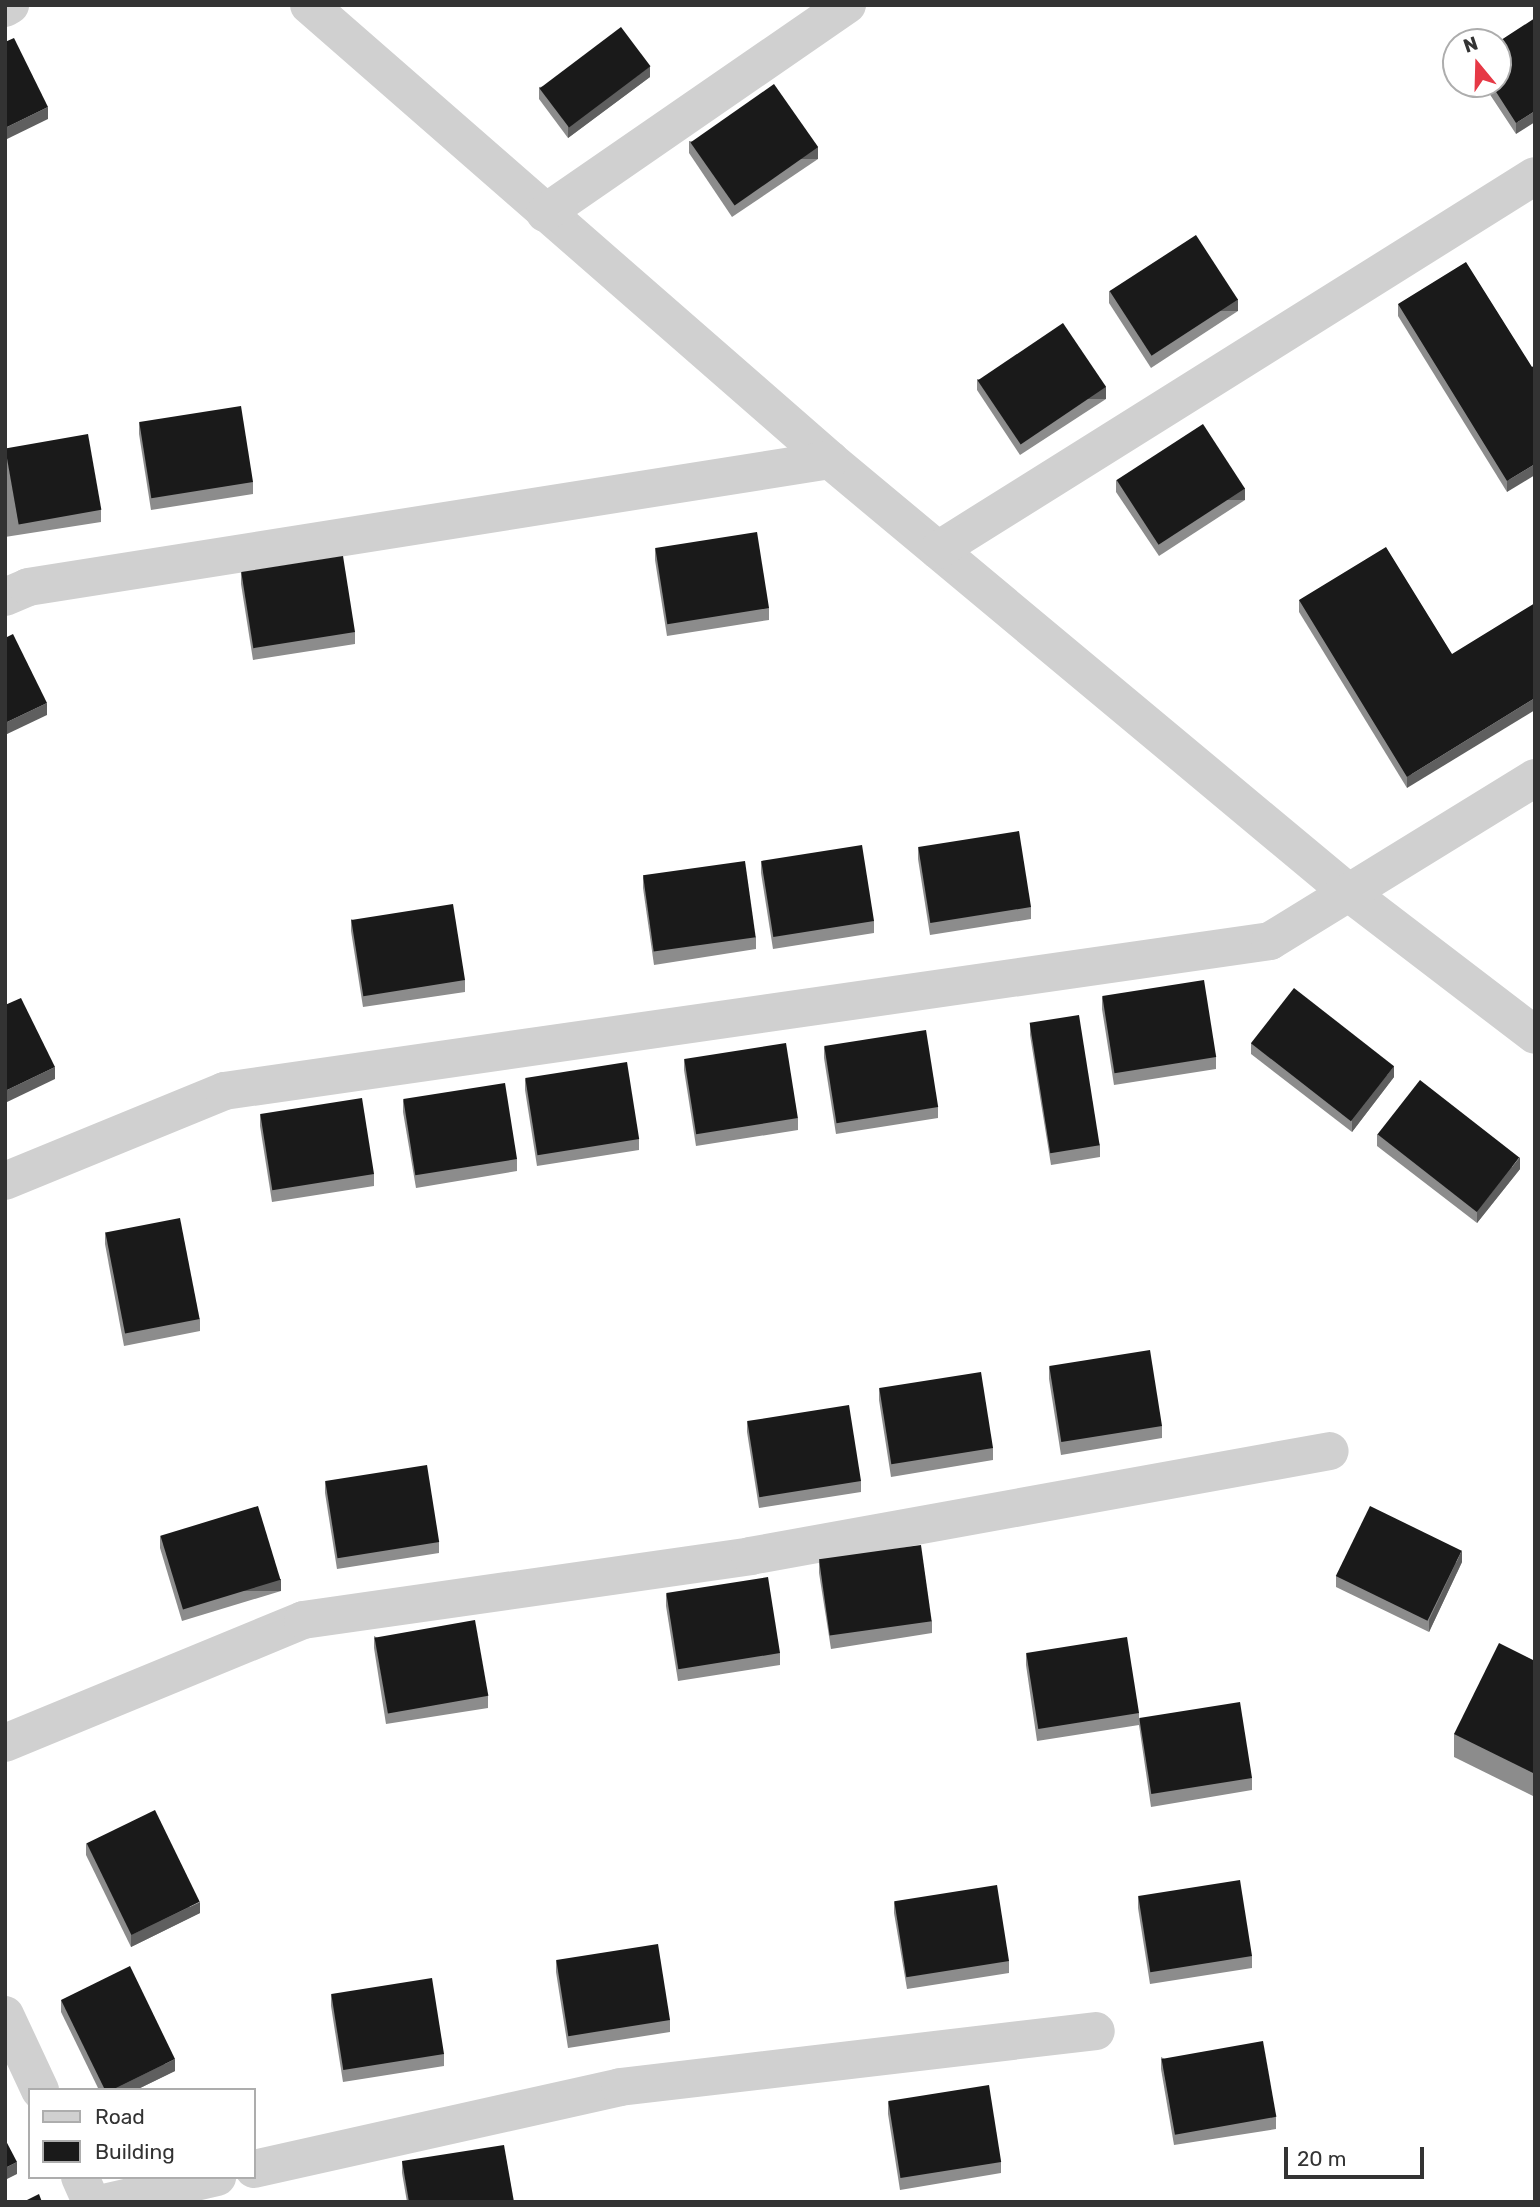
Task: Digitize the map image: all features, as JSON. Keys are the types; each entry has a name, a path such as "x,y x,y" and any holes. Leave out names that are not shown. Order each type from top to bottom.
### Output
{"street":[{"path":"5,8 10,5"},
{"path":"309,5 830,460 1348,892 1535,1035"},
{"path":"545,213 847,5"},
{"path":"938,550 1535,176"},
{"path":"5,597 28,587 830,460"},
{"path":"5,1181 224,1091 1270,941 1535,778"},
{"path":"5,1743 303,1620 750,1556 1330,1451"},
{"path":"5,2015 39,2088"},
{"path":"256,2169 620,2087 1096,2031"},
{"path":"81,2179 91,2202"},
{"path":"107,2202 208,2179"}],"building":[{"path":"1535,18 1535,111 1516,123 1500,98 1512,98 1512,33"},
{"path":"621,27 650,66 569,128 540,88"},
{"path":"14,38 48,107 5,128 5,42"},
{"path":"774,84 818,147 735,206 690,143"},
{"path":"1196,235 1238,300 1152,356 1110,291"},
{"path":"1466,262 1532,367 1535,365 1535,464 1507,481 1398,304"},
{"path":"1063,323 1106,387 1021,444 978,381"},
{"path":"241,406 253,482 151,498 139,422"},
{"path":"1203,424 1245,489 1159,545 1117,480"},
{"path":"88,434 101,510 19,524 5,449"},
{"path":"757,532 769,608 667,624 655,548"},
{"path":"1386,547 1452,654 1535,603 1535,698 1407,777 1299,600"},
{"path":"343,556 355,632 253,648 241,572"},
{"path":"13,634 47,703 5,723 5,638"},
{"path":"1019,831 1031,907 930,923 918,847"},
{"path":"862,845 874,921 773,937 761,861"},
{"path":"745,861 756,937 654,952 643,875"},
{"path":"453,904 465,980 363,996 351,920"},
{"path":"1204,980 1216,1057 1114,1073 1102,996"},
{"path":"1294,988 1394,1066 1351,1121 1251,1043"},
{"path":"21,998 55,1067 5,1091 5,1005"},
{"path":"1079,1015 1100,1145 1050,1153 1030,1023"},
{"path":"926,1030 938,1107 836,1123 824,1046"},
{"path":"786,1043 798,1118 696,1134 684,1059"},
{"path":"627,1062 639,1139 537,1155 525,1078"},
{"path":"1420,1080 1519,1158 1477,1212 1378,1134"},
{"path":"505,1083 517,1159 415,1175 403,1099"},
{"path":"362,1098 374,1174 272,1190 260,1114"},
{"path":"180,1218 200,1319 125,1334 105,1233"},
{"path":"1150,1350 1162,1426 1061,1442 1049,1366"},
{"path":"981,1372 993,1448 891,1464 879,1388"},
{"path":"849,1405 861,1481 759,1497 747,1421"},
{"path":"427,1465 439,1542 337,1558 325,1481"},
{"path":"258,1506 281,1580 183,1609 160,1536"},
{"path":"1370,1506 1462,1551 1427,1621 1336,1576"},
{"path":"921,1545 932,1621 830,1636 819,1559"},
{"path":"768,1577 780,1653 678,1669 666,1593"},
{"path":"475,1620 488,1696 388,1714 375,1638"},
{"path":"1127,1637 1139,1713 1038,1729 1026,1653"},
{"path":"1499,1643 1535,1661 1535,1774 1454,1734"},
{"path":"1240,1702 1252,1778 1151,1794 1139,1718"},
{"path":"155,1810 200,1902 131,1935 87,1843"},
{"path":"1240,1880 1252,1956 1150,1972 1138,1896"},
{"path":"997,1885 1009,1961 906,1977 894,1901"},
{"path":"658,1944 670,2020 568,2036 556,1960"},
{"path":"130,1966 175,2059 116,2088 104,2088 61,2000"},
{"path":"432,1978 444,2054 343,2070 331,1994"},
{"path":"1263,2041 1276,2117 1175,2135 1162,2059"},
{"path":"989,2085 1001,2162 900,2178 888,2101"},
{"path":"5,2139 17,2162 5,2168"},
{"path":"504,2145 514,2202 409,2202 402,2161"},
{"path":"39,2194 42,2202 23,2202"}]}
